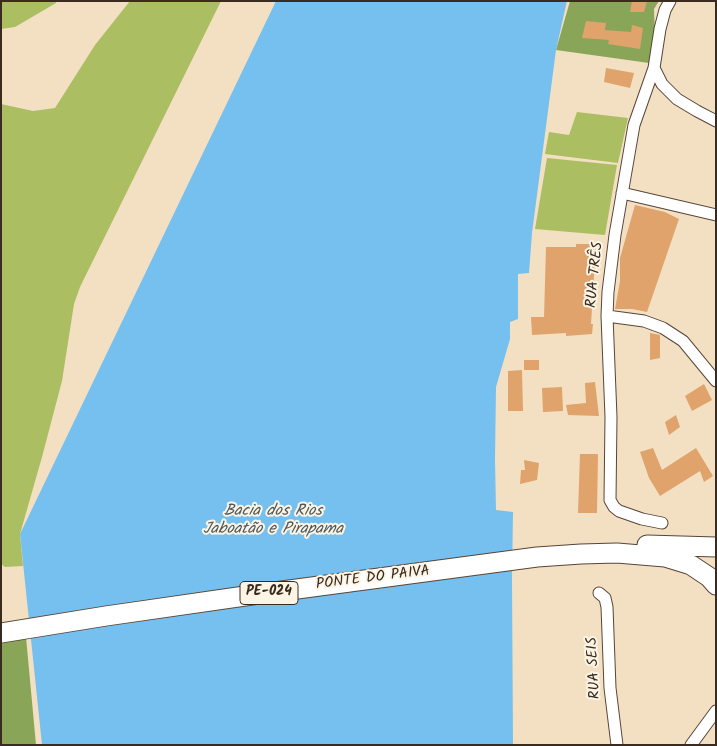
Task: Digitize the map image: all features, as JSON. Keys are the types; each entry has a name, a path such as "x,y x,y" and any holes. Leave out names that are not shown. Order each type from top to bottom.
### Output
{"main road":[{"path":"536,554 607,544 716,547"},
{"path":"536,554 617,553 665,557 692,565 709,577 716,585"},
{"name":"PONTE DO PAIVA","path":"1,625 231,591 536,554"},
{"name":"PONTE DO PAIVA","path":"1,633 90,618 536,554"}],"street":[{"name":"RUA TRÊS","path":"662,523 642,519 619,511 610,500 611,417 607,316 610,273 634,125 654,68 660,29 665,10 670,1"},
{"path":"654,68 662,84 677,99 716,121"},
{"path":"622,193 716,214"},
{"path":"607,316 644,321 663,328 683,342 716,381"},
{"name":"RUA SEIS","path":"599,593 605,598 607,607 610,688 617,745"},
{"path":"691,745 716,710"}],"green space":[{"path":"1,1 56,1 56,3 15,27 1,29"},
{"path":"130,1 221,1 80,287 74,304 62,381 20,534 23,566 5,567 1,564 1,104 33,111 55,108 95,45"},
{"path":"570,1 659,1 654,9 655,39 649,63 556,50"},
{"path":"577,112 628,118 618,163 545,154 549,132 569,135"},
{"path":"547,158 617,165 605,235 535,229"},
{"path":"26,637 36,745 1,745 1,643 7,640"}],"water":[{"name":"Bacia dos Rios Jaboatão e Pirapama","path":"276,1 567,1 556,50 532,233 529,273 518,274 518,319 510,322 510,339 496,387 496,510 513,512 513,745 42,745 20,534"}],"building":[{"path":"632,1 647,1 644,12 630,12"},
{"path":"586,21 606,23 605,30 631,32 632,25 643,28 640,49 608,44 609,40 582,38"},
{"path":"606,68 634,73 630,88 604,82"},
{"path":"635,205 665,212 679,219 647,312 632,309 615,309 620,281 620,258"},
{"path":"576,244 596,244 592,334 566,336 566,333 532,335 531,317 544,317 546,247 576,247"},
{"path":"650,333 660,335 660,358 650,360"},
{"path":"524,360 539,360 539,370 524,370"},
{"path":"522,370 523,411 508,411 508,371"},
{"path":"595,382 599,416 568,415 566,405 586,403 585,383"},
{"path":"704,384 712,400 692,411 685,396"},
{"path":"562,387 563,411 543,412 542,388"},
{"path":"676,415 680,427 669,435 665,422"},
{"path":"653,448 662,470 696,448 713,476 704,482 700,471 660,496 649,478 640,452"},
{"path":"580,454 598,454 597,513 578,513"},
{"path":"524,460 539,463 537,480 520,484 521,470 525,470"}]}
